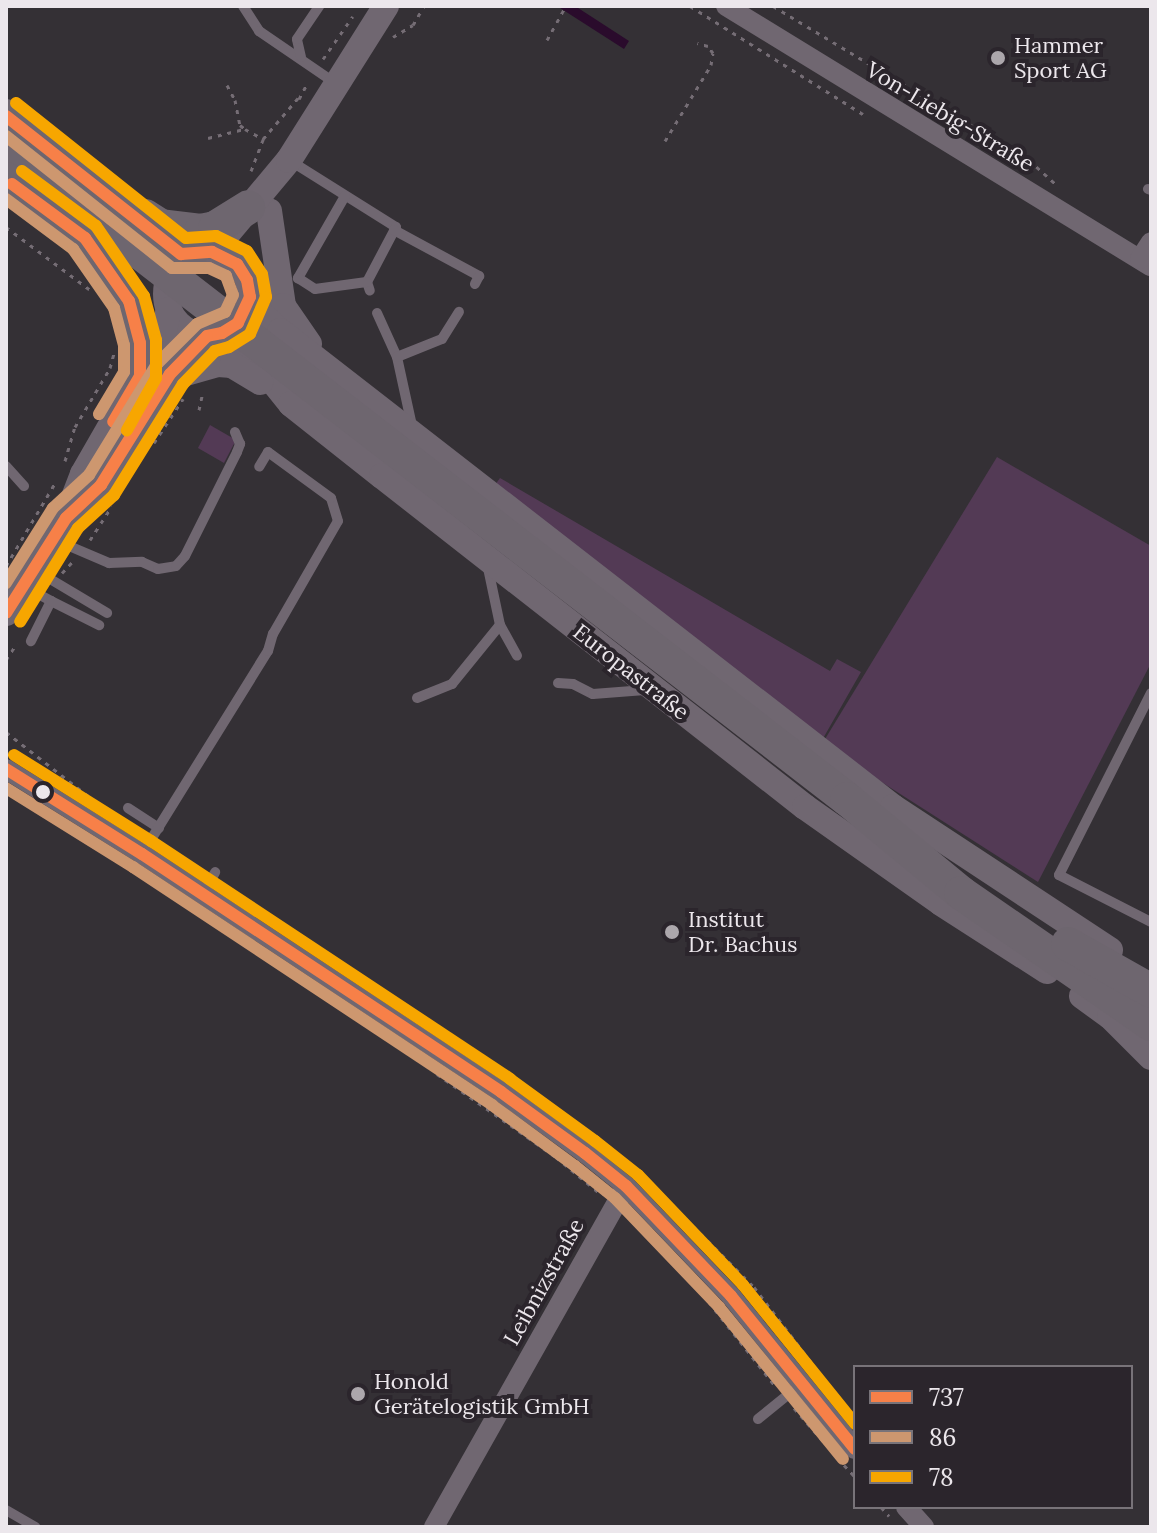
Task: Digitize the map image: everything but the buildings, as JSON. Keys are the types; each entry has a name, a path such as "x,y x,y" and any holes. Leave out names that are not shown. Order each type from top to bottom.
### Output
{"highway":[{"path":"6,116 172,247 201,254"},
{"name":"Europastraße","path":"6,149 494,547 847,799 1055,937 1151,991"},
{"path":"6,179 147,283 168,306"},
{"path":"107,193 161,226 179,230 215,228 258,209"},
{"path":"85,238 129,301 151,381"},
{"name":"Europastraße","path":"847,799 961,893 1151,1027"},
{"path":"1101,945 1151,981"},
{"path":"1068,985 1151,1027"}],"street":[{"path":"151,381 163,335 168,306 166,288 171,273 201,254 258,209 386,6"},
{"name":"Von-Liebig-Straße","path":"726,6 1147,255"},
{"path":"6,613 37,579 83,474 151,381 210,336 238,323 258,209"},
{"path":"258,209 283,306 323,363"},
{"path":"201,254 227,257 247,285 255,308 271,324 893,807 1101,945 1151,973"},
{"path":"168,306 183,328 210,336"},
{"name":"Europastraße","path":"210,336 262,368 291,404 494,547 657,691 868,854 1068,985 1110,1016 1151,1057"},
{"path":"151,381 218,364 232,365 291,404"},
{"path":"6,769 142,854 501,1092 626,1186 731,1296 853,1447"},
{"name":"Leibnizstraße","path":"434,1527 626,1186"},
{"path":"908,1509 924,1527"}],"lane":[{"path":"243,6 259,31 337,84"},
{"path":"302,59 297,39 319,6"},
{"path":"289,160 396,227 369,286 315,289 298,278 345,196"},
{"path":"394,230 479,276 475,284"},
{"path":"397,357 442,339 459,312"},
{"path":"377,313 397,357 415,436"},
{"path":"60,529 81,551 109,563 142,562 158,569 176,566 185,556 237,452 240,444 235,432"},
{"path":"142,854 338,521 331,498 268,452 259,467"},
{"path":"6,466 24,486"},
{"path":"494,547 500,625 517,656"},
{"path":"37,579 51,601 99,625"},
{"path":"37,579 107,613"},
{"path":"31,641 51,601"},
{"path":"417,698 452,684 500,625"},
{"path":"558,683 573,684 593,694 636,689 657,691"},
{"path":"1151,693 1059,875 1151,922"},
{"path":"128,808 159,828"},
{"path":"203,895 215,872"},
{"path":"758,1419 801,1384"},
{"path":"6,1510 36,1527"}],"path":[{"path":"386,47 395,35 413,25 424,6"},
{"path":"547,40 566,6"},
{"path":"773,6 1029,160 1061,189"},
{"path":"665,141 711,65 713,53 708,46 697,43"},
{"path":"227,85 235,100 240,125 263,139 298,98"},
{"path":"208,138 245,129"},
{"path":"6,227 95,294"},
{"path":"64,463 75,427 110,368 115,348"},
{"path":"199,410 201,384"},
{"path":"148,453 188,392"},
{"path":"6,566 61,474"},
{"path":"81,551 115,501"},
{"path":"428,1067 556,1157 614,1205"},
{"path":"709,1301 784,1397 825,1443"},
{"path":"835,1454 853,1475"}],"shaded area":[{"path":"557,6 575,6 629,41 624,49"},
{"path":"210,425 236,440 224,463 198,448"},
{"path":"997,457 1151,546 1151,663 1038,882 822,744"},
{"path":"500,478 830,671 837,659 861,672 821,742 495,485"}],"transit line":[{"name":"78","path":"16,103 186,238 216,236 247,251 262,274 266,297 250,334 229,347 215,351 183,384 114,495 78,528 20,622"},
{"name":"737","path":"6,116 181,254 212,252 237,264 247,280 250,297 238,323 222,333 207,336 170,374 101,485 66,518 6,613"},
{"name":"86","path":"6,136 172,268 209,268 226,276 233,295 225,312 197,324 157,364 89,475 53,508 6,583"},
{"name":"78","path":"22,171 96,226 144,296 156,340 156,378 127,430"},
{"name":"737","path":"12,184 85,238 129,301 140,343 140,376 113,422"},
{"name":"86","path":"6,199 73,249 114,308 124,345 124,372 99,414"},
{"name":"78","path":"14,755 151,841 510,1079 638,1175 743,1285 853,1422"},
{"name":"737","path":"6,769 142,854 501,1092 585,1153 626,1186 731,1296 853,1447"},
{"name":"86","path":"6,788 133,867 492,1105 615,1198 719,1307 843,1459"}],"place":[{"name":"Hammer Sport AG","path":"998,58"},
{"name":"Institut Dr. Bachus","path":"672,932"},
{"name":"Honold Gerätelogistik GmbH","path":"358,1394"}]}
